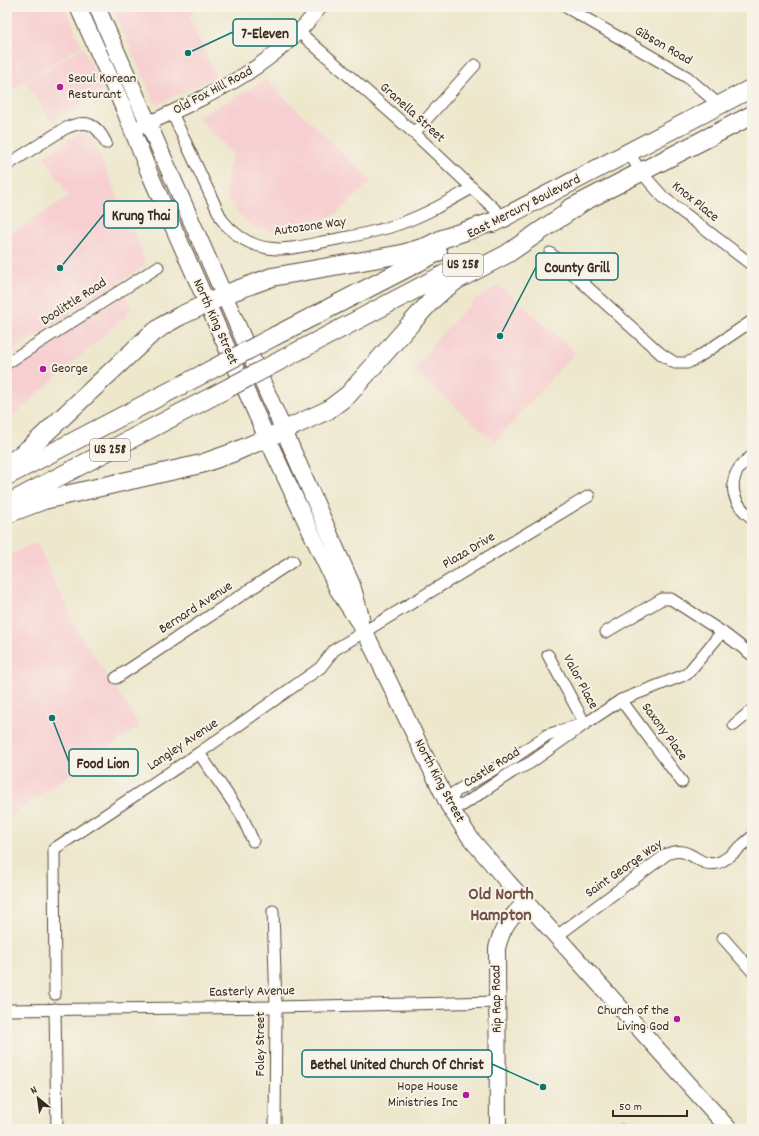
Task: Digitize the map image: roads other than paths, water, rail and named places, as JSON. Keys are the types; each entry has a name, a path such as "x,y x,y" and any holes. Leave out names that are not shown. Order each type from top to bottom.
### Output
{"main road":[{"name":"North King Street","path":"78,7 133,131 148,170 267,438 338,590 364,632 449,806 471,839 729,1129"},
{"name":"North King Street","path":"97,7 224,296 285,430 352,585 364,632"},
{"name":"East Mercury Boulevard","path":"12,469 204,374 752,88"},
{"name":"East Mercury Boulevard","path":"7,504 752,115"},
{"path":"7,514 44,500 201,464 232,453 328,410 344,398 432,300 450,284 507,254 580,204"},
{"path":"7,483 18,457 33,445 149,336 164,325 207,303 272,276 402,254 504,218"},
{"name":"Rip Rap Road","path":"498,1129 497,948 500,937 508,920 526,902"}],"street":[{"name":"Old Fox Hill Road","path":"133,131 212,95 241,78 269,59 299,32 320,7"},
{"name":"Gibson Road","path":"566,7 687,77 719,105"},
{"name":"Granella Street","path":"299,32 414,133 504,218"},
{"path":"414,133 475,65"},
{"name":"Autozone Way","path":"172,113 222,220 241,238 252,244 268,248 308,245 380,230 411,219 472,188"},
{"path":"7,164 64,129 80,123 93,126 101,132 106,143"},
{"name":"Knox Place","path":"628,153 641,172 664,198 752,265"},
{"path":"550,253 661,354 675,363 687,363 697,358 752,321"},
{"name":"Doolittle Road","path":"7,363 158,267"},
{"path":"752,456 738,469 734,484 734,498 741,508 752,518"},
{"name":"Plaza Drive","path":"364,632 590,496"},
{"name":"Bernard Avenue","path":"116,678 293,561"},
{"path":"606,632 662,599 671,599 722,632 752,655"},
{"name":"Langley Avenue","path":"55,994 54,848 199,753 320,668 334,650 364,632"},
{"name":"Castle Road","path":"449,806 463,805 512,772 530,763 621,700 687,674 722,632"},
{"name":"Valor Place","path":"548,655 585,724"},
{"name":"Saxony Place","path":"621,700 682,782"},
{"path":"734,725 752,710"},
{"path":"199,753 241,814 253,841"},
{"name":"Saint George Way","path":"557,936 667,854 681,850 707,863 716,864 724,860 752,837"},
{"name":"Foley Street","path":"273,911 276,1007 275,1129"},
{"path":"723,938 752,971"},
{"name":"Easterly Avenue","path":"7,1010 276,1007 498,1002"},
{"path":"55,1009 57,1129"}],"place":[{"name":"7-Eleven","path":"188,53"},
{"name":"Seoul Korean Resturant","path":"60,87"},
{"name":"Krung Thai","path":"60,268"},
{"name":"County Grill","path":"500,336"},
{"name":"George","path":"43,369"},
{"name":"Food Lion","path":"52,718"},
{"name":"Church of the Living God","path":"677,1019"},
{"name":"Bethel United Church Of Christ","path":"543,1087"},
{"name":"Hope House Ministries Inc","path":"466,1095"}],"district":[{"name":"Old North Hampton","path":"501,905"}]}
